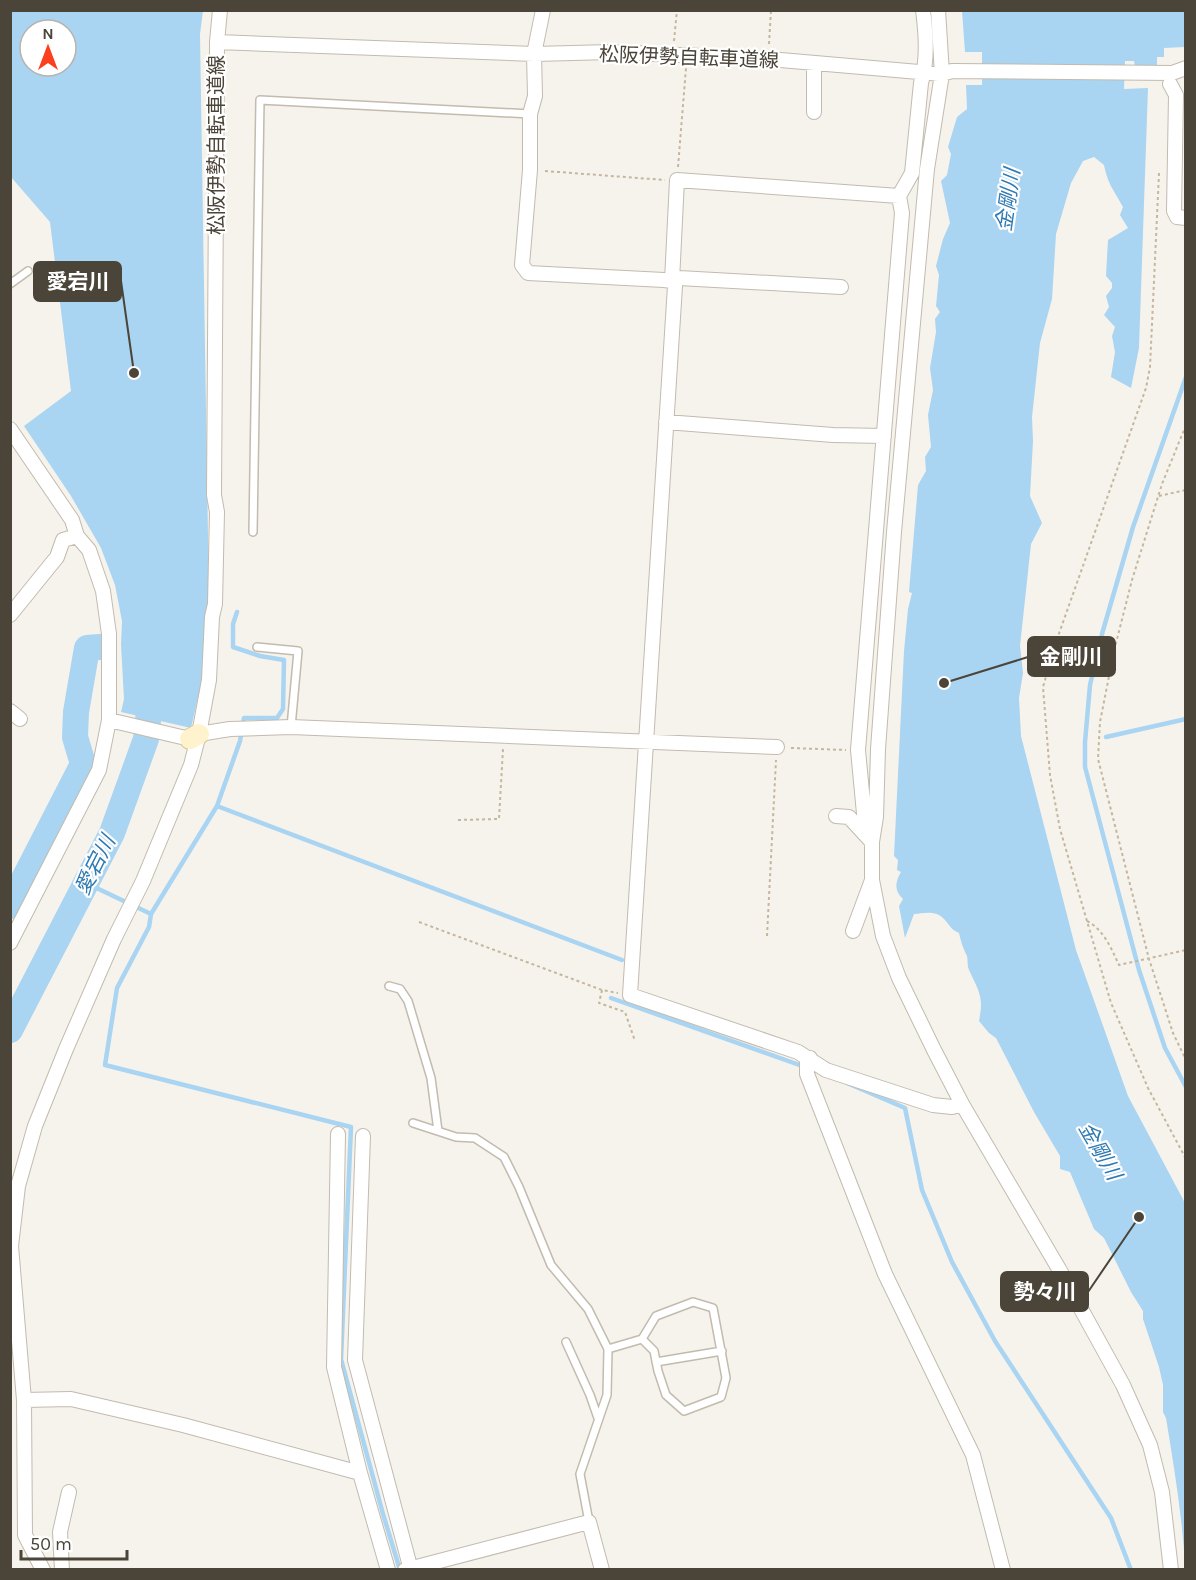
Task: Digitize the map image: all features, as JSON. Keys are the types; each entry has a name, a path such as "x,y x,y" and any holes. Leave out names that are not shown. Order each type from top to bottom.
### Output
{"street":[{"path":"217,42 220,10"},
{"path":"543,10 534,54 535,96 530,114 530,170 522,265 528,273 672,281 679,278 841,288"},
{"path":"872,842 865,824 858,750 902,213 899,196 912,173 924,72 926,30 923,10"},
{"path":"938,10 947,72 927,169 896,509 878,749 872,880 883,936 899,978 962,1104 1059,1269 1123,1385 1150,1445 1162,1492 1171,1569"},
{"name":"松阪伊勢自転車道線","path":"43,1569 25,1535 24,1400 10,1246 18,1186 35,1126 71,1038 191,765 195,736 209,680 212,617 215,604 217,42 534,54 611,52 769,59 924,72 1165,78 1185,68"},
{"path":"814,63 814,112"},
{"path":"1165,78 1176,95 1174,211 1177,217 1185,218"},
{"path":"899,196 677,180 672,281 675,286 630,995 798,1052 808,1064 885,1274 973,1455 1003,1569"},
{"path":"666,422 833,435 884,436"},
{"path":"10,429 72,520 77,536 89,550 103,591 109,634 109,720 99,770 10,943"},
{"path":"10,615 57,558 63,540 77,536"},
{"path":"109,720 195,736 230,729 291,728 777,747"},
{"path":"836,816 849,817 872,842"},
{"path":"854,931 872,880"},
{"path":"808,1064 933,1105 952,1107 962,1104"},
{"path":"338,1134 334,1367 360,1473 388,1569"},
{"path":"363,1136 355,1359 409,1569 589,1522 602,1569"},
{"path":"24,1400 71,1399 183,1425 360,1473"},
{"path":"62,1569 60,1532 69,1492"}],"lane":[{"path":"254,532 260,100 530,114"},
{"path":"10,284 28,271"},
{"path":"257,647 298,651 291,728"},
{"path":"389,986 400,990 408,1001 431,1078 438,1131"},
{"path":"413,1123 456,1137 475,1138 504,1157 551,1265 588,1309 608,1349 607,1395 580,1474 589,1522"},
{"path":"608,1349 642,1339 656,1316 693,1302 713,1308 726,1378 721,1397 684,1411 666,1395 654,1351 642,1339"},
{"path":"566,1342 598,1418"},
{"path":"656,1362 722,1351"}],"path":[{"path":"530,170 677,180 687,56 673,49 677,10"},
{"path":"769,59 771,10"},
{"path":"1160,165 1150,367 1146,388 1056,642 1043,687 1050,775 1060,829 1111,1003 1148,1088 1185,1160"},
{"path":"1185,424 1162,484 1131,580 1100,722 1098,759 1149,958 1173,1033 1185,1060"},
{"path":"1159,496 1185,490"},
{"path":"458,820 499,819 503,744 508,736"},
{"path":"767,936 777,747 858,750"},
{"path":"1087,921 1097,926 1119,965 1185,950"},
{"path":"419,922 602,990 630,995"},
{"path":"602,990 599,1003 625,1012 635,1041"}],"water":[{"path":"10,11 203,11 200,34 209,598 202,680 191,728 121,712 124,699 122,621 115,585 101,548 71,496 24,426 71,391 50,222 11,177"},
{"path":"962,11 1185,11 1185,47 1164,48 1164,57 1157,57 1157,67 1135,67 1134,61 1125,61 1124,89 1148,88 1139,348 1131,388 1111,377 1115,352 1112,336 1115,327 1104,315 1109,307 1106,296 1112,288 1112,283 1106,276 1108,240 1128,228 1120,215 1123,207 1109,183 1104,165 1094,157 1083,161 1071,183 1056,234 1052,299 1040,343 1032,417 1030,496 1042,523 1031,544 1020,646 1023,673 1019,698 1021,736 1076,950 1128,1096 1185,1203 1185,1564 1177,1491 1166,1418 1163,1412 1163,1385 1143,1319 1143,1311 1104,1238 1094,1229 1070,1172 1060,1169 1060,1156 1034,1112 996,1038 979,1021 980,994 969,970 959,933 941,916 922,913 914,914 905,938 899,906 903,899 896,886 901,872 897,870 898,860 894,856 904,651 912,593 909,592 918,485 926,471 925,457 931,447 928,415 933,390 930,368 936,332 935,319 940,312 936,306 939,275 936,266 950,223 941,181 947,175 951,154 948,147 957,117 967,109 966,85 982,85 982,52 965,52"}],"waterway":[{"path":"1186,377 1133,527 1102,634 1090,685 1085,742 1085,767 1139,970 1165,1048 1186,1087"},
{"path":"237,612 233,624 233,647 260,656 284,660 283,709 277,718 244,718 240,741 217,806 622,960"},
{"path":"10,906 83,764 75,737 76,712 87,648 100,647"},
{"name":"愛宕川","path":"10,1030 112,833 146,739 152,684"},
{"path":"1106,737 1186,719"},
{"path":"151,914 217,806"},
{"path":"86,883 151,914 149,927 117,988 105,1065 351,1127 341,1359 400,1570"},
{"path":"611,998 805,1067"},
{"path":"847,1083 905,1108 922,1190 952,1262 995,1341 1111,1518 1131,1570"}],"place":[{"name":"愛宕川","path":"134,373"},
{"name":"金剛川","path":"944,683"},
{"name":"勢々川","path":"1139,1217"}]}
